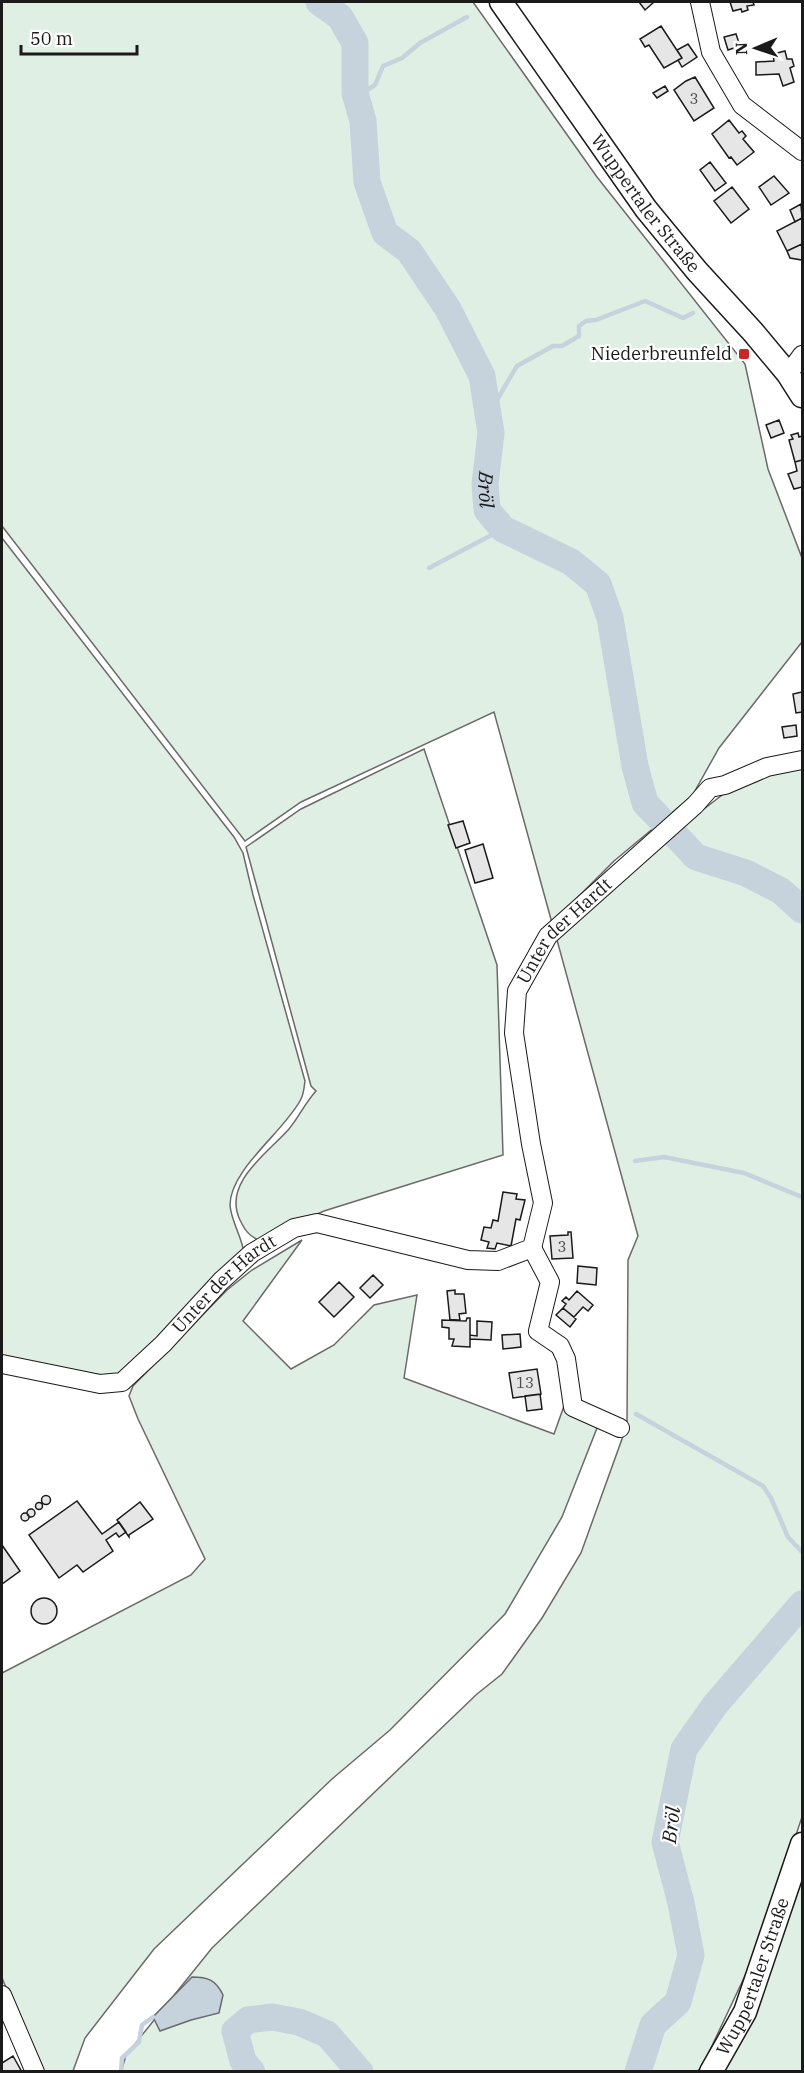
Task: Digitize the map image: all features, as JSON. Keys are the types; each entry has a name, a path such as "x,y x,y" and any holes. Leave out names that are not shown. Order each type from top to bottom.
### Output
{"main road":[{"name":"Wuppertaler Straße","path":"501,2 646,208 788,374 802,396"},
{"name":"Wuppertaler Straße","path":"711,2072 745,2012 802,1844"}],"street":[{"path":"700,2 711,52 742,105 802,152"},
{"path":"788,374 802,355"},
{"name":"Unter der Hardt","path":"2,1364 99,1384 122,1382 163,1344 221,1281 252,1253 294,1228 317,1224 468,1260 498,1261 532,1248 543,1203 531,1144 514,1033 517,991 548,936 695,805 711,788 725,785 767,767 802,760"},
{"path":"532,1248 550,1282 538,1331 560,1346 563,1352 573,1407 621,1428"},
{"path":"2,1995 35,2072"}],"green space":[{"path":"2,2 473,2 597,177 745,364 768,469 802,558 802,642 719,748 692,796 614,861 552,923 494,712 301,802 245,841 2,526"},
{"path":"2,538 234,837 243,853 305,1081 302,1097 293,1111 248,1164 232,1191 231,1211 244,1253 121,1375 106,1376 2,1357"},
{"path":"424,749 497,965 503,1155 324,1211 258,1240 247,1232 236,1206 237,1194 242,1181 289,1129 316,1091 311,1086 246,847 301,809"},
{"path":"802,765 802,1817 759,1946 702,2067 696,2072 121,2072 126,2055 212,1948 477,1694 502,1674 542,1618 581,1553 627,1425 628,1260 638,1236 557,940 594,901 670,835 734,786"},
{"path":"302,1240 243,1321 291,1369 334,1345 374,1305 417,1295 404,1378 554,1434 564,1406 597,1428 562,1517 505,1614 390,1730 332,1779 154,1949 85,2038 73,2071 41,2071 2,1978 2,1673 191,1575 205,1559 129,1396 133,1386 227,1290 252,1270"},
{"path":"802,1867 802,2071 722,2072"}],"shaded area":[{"path":"192,1977 207,1979 217,1986 223,1995 219,2013 160,2031 153,2017"}],"building":[{"path":"639,2 654,2 645,10"},
{"path":"730,2 753,2 754,5 747,6 748,10 742,12 741,9 733,11"},
{"path":"661,26 682,58 664,68 649,45 645,47 640,39"},
{"path":"736,34 740,46 728,50 724,37"},
{"path":"688,44 697,57 682,67 678,60 682,58 677,50"},
{"path":"785,51 787,59 792,59 794,66 790,68 794,82 783,86 779,74 756,75 756,62 774,61 773,54"},
{"path":"695,77 714,108 694,121 674,90"},
{"path":"665,86 668,91 657,98 653,93"},
{"path":"729,120 739,133 742,131 746,136 743,139 754,152 737,165 731,157 729,158 712,134"},
{"path":"710,162 726,183 715,191 700,170"},
{"path":"774,176 789,193 771,205 759,187"},
{"path":"732,187 749,209 731,223 714,201"},
{"path":"801,204 802,218 795,222 790,210"},
{"path":"802,218 802,244 787,251 777,231"},
{"path":"802,244 802,260 790,258 787,251"},
{"path":"779,420 784,433 771,438 766,425"},
{"path":"798,433 799,437 802,436 802,460 795,462 789,440 793,439 791,435"},
{"path":"802,460 802,487 794,489 788,474 797,471 795,462"},
{"path":"802,692 802,712 796,713 793,694"},
{"path":"796,725 797,736 784,738 782,727"},
{"path":"463,821 470,843 456,848 448,825"},
{"path":"483,844 493,878 475,883 465,850"},
{"path":"503,1192 517,1194 516,1199 525,1200 520,1220 516,1219 511,1246 497,1243 495,1249 487,1248 489,1242 481,1240 484,1227 491,1228 493,1220 498,1221"},
{"path":"568,1232 571,1232 573,1258 552,1259 550,1236 568,1235"},
{"path":"578,1266 597,1268 596,1285 577,1283"},
{"path":"373,1275 383,1285 370,1298 360,1288"},
{"path":"339,1282 354,1297 334,1317 319,1302"},
{"path":"455,1290 455,1294 464,1294 466,1313 459,1314 460,1320 450,1320 447,1291"},
{"path":"577,1291 593,1305 588,1311 583,1307 574,1317 563,1308 566,1304 562,1301 566,1297 569,1300"},
{"path":"563,1308 576,1319 570,1327 556,1315"},
{"path":"470,1318 470,1347 452,1346 454,1339 449,1339 449,1328 442,1327 442,1320 466,1321"},
{"path":"477,1321 492,1322 491,1340 470,1339 470,1335 477,1336"},
{"path":"520,1334 521,1347 503,1349 502,1335"},
{"path":"537,1369 541,1394 513,1398 509,1373"},
{"path":"540,1394 542,1409 527,1411 525,1396"},
{"path":"46,1496 50,1500 46,1504 42,1500"},
{"path":"77,1501 102,1534 119,1522 126,1532 119,1537 116,1533 106,1540 113,1551 83,1572 77,1565 59,1578 29,1535"},
{"path":"39,1502 43,1506 39,1510 35,1506"},
{"path":"140,1502 153,1519 129,1537 117,1520"},
{"path":"31,1509 35,1513 31,1517 27,1513"},
{"path":"25,1513 29,1517 25,1521 21,1517"},
{"path":"2,1545 20,1571 2,1584"},
{"path":"44,1598 54,1601 57,1611 54,1621 44,1624 34,1621 31,1611 34,1601"},
{"path":"13,2056 22,2072 2,2072 2,2063"}],"waterway":[{"name":"Bröl","path":"319,2 340,17 355,43 355,93 363,121 367,182 385,233 409,251 448,309 482,376 491,433 485,484 487,510 503,529 571,562 598,584 610,618 635,766 645,803 696,857 746,873 781,891 802,910"},
{"path":"356,97 375,85 383,66 402,58 420,43 467,17"},
{"path":"488,415 517,366 553,346 562,346 579,336 579,326 586,321 596,320 645,301 683,318 693,313"},
{"path":"429,568 503,529"},
{"path":"635,1161 664,1157 744,1173 802,1197"},
{"path":"636,1414 763,1486 771,1498 788,1537 802,1552"},
{"name":"Bröl","path":"638,2072 653,2025 678,2002 691,1955 681,1903 665,1842 684,1749 715,1705 802,1604"},
{"path":"121,2072 122,2058 139,2042 142,2025 153,2017"},
{"name":"Bröl","path":"252,2072 243,2061 235,2031 248,2020 272,2017 299,2022 327,2034 360,2072"}],"place":[{"name":"Niederbreunfeld","path":"744,354"}]}
